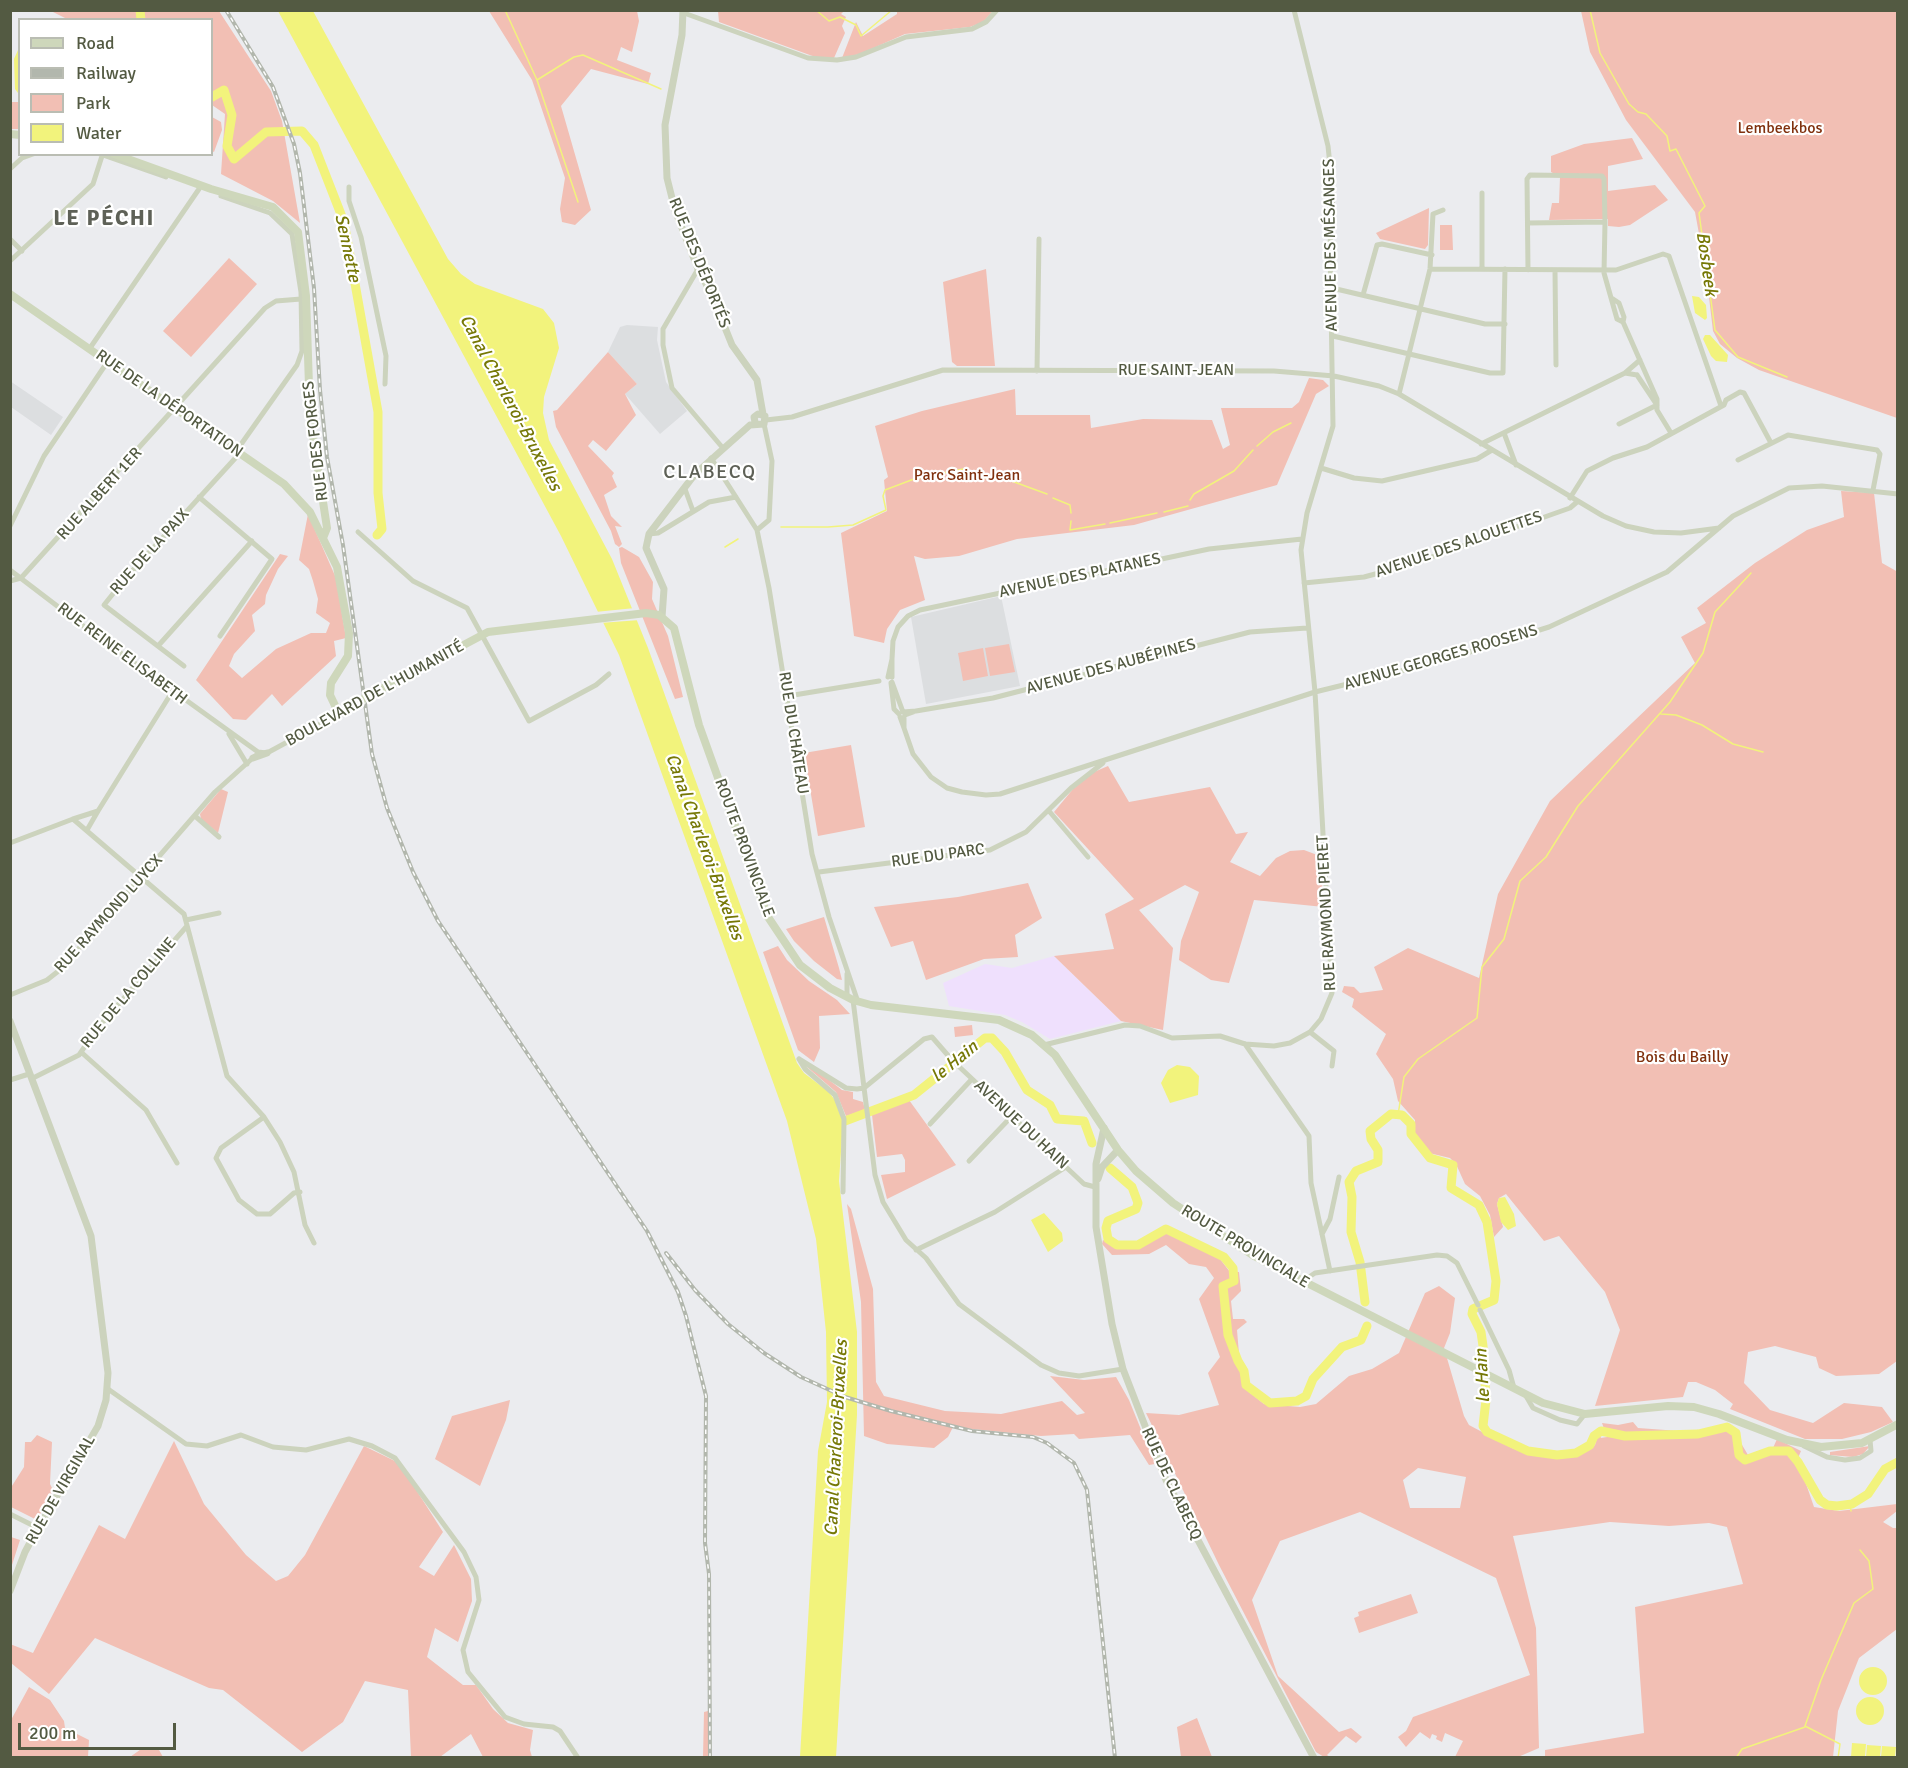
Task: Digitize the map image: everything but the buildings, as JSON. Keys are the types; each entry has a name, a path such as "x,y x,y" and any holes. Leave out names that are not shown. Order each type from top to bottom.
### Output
{"main road":[{"name":"RUE DES FORGES","path":"120,156 211,189 273,207 298,232 304,270 310,417 326,522 323,538"},
{"name":"RUE DE LA DÉPORTATION","path":"10,294 176,407 291,489 310,512"},
{"path":"310,512 337,567 350,642 345,662 329,688 339,714"},
{"path":"482,634 646,613 662,617"},
{"name":"ROUTE PROVINCIALE","path":"662,617 674,628 678,639 699,725 768,917 800,965 830,988 853,1000 889,1009 999,1020 1032,1035 1055,1055 1118,1149 1136,1171 1173,1203 1254,1256 1526,1396 1559,1409 1585,1414 1668,1406 1694,1407 1719,1413 1800,1443 1840,1447 1870,1440 1898,1424"},
{"name":"BOULEVARD DE L'HUMANITÉ","path":"339,714 482,634"}],"street":[{"path":"684,12 808,58 837,60 856,57 906,37 972,29 986,22 997,10"},
{"name":"AVENUE DES MÉSANGES","path":"1294,10 1332,168 1333,426 1302,539"},
{"name":"RUE DES DÉPORTÉS","path":"684,12 666,114 664,157 675,210 698,269 711,293 732,345 757,380 760,419"},
{"path":"10,170 22,158 28,156"},
{"path":"10,261 93,184 101,156"},
{"name":"RUE DES FORGES","path":"104,156 270,213 292,234 301,299 302,351 297,365 238,451"},
{"path":"1528,270 1527,179 1530,175 1599,175 1604,179 1604,270 1613,299 1619,303 1624,317 1623,322 1657,399 1657,405"},
{"path":"349,187 349,201 361,237 386,356 385,384"},
{"path":"90,348 200,189"},
{"path":"1482,193 1482,269"},
{"path":"1399,394 1430,269 1432,214 1443,210"},
{"path":"1528,223 1605,222"},
{"path":"10,239 22,251"},
{"path":"1037,371 1039,239"},
{"path":"1363,295 1377,245 1432,255"},
{"path":"1430,269 1604,270 1619,269 1663,254 1669,256 1721,406"},
{"path":"698,269 663,329 663,345 672,388 722,447"},
{"path":"1333,336 1490,373 1503,372 1505,269"},
{"path":"1555,270 1556,365"},
{"path":"1332,288 1485,324 1505,324"},
{"name":"RUE ALBERT 1ER","path":"21,578 265,308 276,301 301,299"},
{"name":"RUE DES FORGES","path":"302,351 308,360"},
{"path":"1481,444 1625,373 1640,360"},
{"path":"10,526 44,456 108,361"},
{"name":"RUE SAINT-JEAN","path":"649,534 711,458 760,419 792,417 943,370 1274,371 1334,376 1379,386 1399,394 1576,502 1603,516 1641,530 1681,533 1719,528 1743,510 1789,488 1822,486 1898,494"},
{"path":"1625,373 1637,375 1645,371"},
{"path":"1637,375 1657,405 1671,433"},
{"path":"1570,498 1587,471 1613,458 1647,447 1721,406 1740,392 1744,393 1771,443"},
{"path":"1619,424 1657,405"},
{"path":"758,530 769,520 772,461 760,419"},
{"path":"1504,433 1516,465"},
{"path":"1738,460 1788,435 1877,450 1880,454 1873,490"},
{"path":"1321,468 1354,478 1382,481 1477,459 1492,450"},
{"name":"RUE DE LA PAIX","path":"184,666 104,605 238,451"},
{"name":"RUE DU CHÂTEAU","path":"711,458 758,530 788,696 812,854 819,872 829,917 847,972 853,1000 875,1175 883,1202 906,1240 926,1258 959,1304 1041,1365 1059,1373 1079,1376 1124,1369"},
{"path":"685,489 693,511"},
{"path":"1563,494 1566,503 1563,510"},
{"path":"199,497 272,556 271,562 220,636"},
{"path":"662,617 664,589 646,548 649,534 658,533 709,502 736,497"},
{"name":"AVENUE DES ALOUETTES","path":"1304,583 1364,577 1409,566 1563,510 1576,502"},
{"path":"310,512 324,506"},
{"name":"AVENUE GEORGES ROOSENS","path":"1315,692 1432,664 1549,627 1667,572 1719,528"},
{"path":"358,532 413,581 467,608 529,721 596,685 609,674"},
{"name":"RUE RAYMOND PIERET","path":"1044,1045 1125,1025 1140,1026 1172,1038 1220,1036 1245,1044 1274,1046 1290,1043 1310,1032 1329,1006 1333,981 1315,692 1307,628 1302,539"},
{"name":"AVENUE DES PLATANES","path":"904,728 902,715 894,709 890,680 893,641 898,627 908,616 920,610 1209,549 1302,539"},
{"path":"158,646 252,541"},
{"name":"RUE REINE ELISABETH","path":"10,570 172,692 224,728 253,758"},
{"path":"10,581 21,578"},
{"name":"AVENUE DES AUBÉPINES","path":"902,715 999,696 1250,632 1307,628"},
{"path":"788,696 890,680"},
{"path":"87,830 172,692"},
{"name":"RUE DU PARC","path":"904,728 913,754 921,767 947,788 986,795 1000,794 1315,692"},
{"name":"BOULEVARD DE L'HUMANITÉ","path":"253,758 267,753 339,714"},
{"name":"RUE REINE ELISABETH","path":"224,728 253,758"},
{"name":"RUE RAYMOND LUYCX","path":"10,995 56,975 222,785 253,758"},
{"name":"RUE DU PARC","path":"819,872 990,850 1026,832 1071,788 1106,761"},
{"path":"1063,774 1071,788"},
{"path":"10,843 98,811"},
{"path":"1049,811 1088,857"},
{"path":"195,816 219,837"},
{"name":"RUE DE LA COLLINE","path":"74,819 182,911 186,923"},
{"name":"RUE DE LA COLLINE","path":"10,1080 31,1076 64,1064 81,1052 96,1030 186,923 219,913"},
{"path":"186,923 227,1076 264,1117 290,1162 300,1192 305,1226 314,1243"},
{"name":"RUE DU CHÂTEAU","path":"847,972 853,1000"},
{"name":"RUE DE VIRGINAL","path":"10,1021 91,1236 107,1360 108,1389 98,1426 25,1552 10,1591"},
{"path":"1310,1032 1334,1051 1332,1066"},
{"name":"AVENUE DU HAIN","path":"864,1088 924,1039 932,1037 952,1060 1086,1186 1095,1187"},
{"path":"1245,1044 1309,1136 1311,1184 1330,1271"},
{"path":"81,1052 146,1110 177,1163"},
{"path":"843,1192 845,1121 835,1095 805,1069 799,1059 804,1059 846,1088 864,1088"},
{"path":"930,1124 972,1079"},
{"path":"969,1161 1012,1116"},
{"path":"264,1117 220,1148 216,1158 239,1200 257,1214 270,1214 294,1193 300,1192"},
{"name":"RUE DE CLABECQ","path":"1104,1128 1096,1164 1095,1187 1100,1260 1124,1369 1166,1480 1314,1758"},
{"name":"RUE DE CLABECQ","path":"1095,1187 1102,1167 1118,1149"},
{"path":"916,1250 995,1212 1066,1167"},
{"path":"1322,1234 1330,1219 1339,1177"},
{"path":"1302,1282 1315,1273 1437,1255 1447,1256 1457,1263 1509,1370 1515,1390"},
{"path":"108,1389 186,1444 207,1446 240,1436 273,1447 306,1450 349,1439 372,1446 395,1458 464,1552 476,1577 479,1600 463,1650 468,1672 505,1717 524,1724 553,1727 560,1731 578,1758"},
{"path":"1800,1443 1819,1454 1845,1460 1860,1458 1871,1451 1870,1440"},
{"path":"10,1514 38,1528"}],"shaded area":[{"path":"627,325 658,327 657,340 666,382 687,411 660,434 625,394 637,384 608,352 620,327"},
{"path":"10,381 63,417 51,435 11,407"},
{"path":"1001,596 1020,686 926,704 911,617"},
{"path":"1054,956 1121,1021 1050,1039 1022,1022 1005,1015 949,1006 943,983 985,964 1012,968"}],"green space":[{"path":"51,11 219,11 271,91 282,121 300,223 273,201 221,174 225,114 213,106 213,18 65,18"},
{"path":"489,11 637,11 639,21 632,52 621,47 617,60 651,73 648,84 591,69 561,106 591,210 575,225 562,222 560,209 565,178 532,80"},
{"path":"718,11 844,11 841,14 846,17 842,26 845,33 834,58 818,58 719,22"},
{"path":"897,11 993,11 983,22 970,27 905,34 860,54 842,58 856,22 863,36 897,14"},
{"name":"Lembeekbos","path":"1581,11 1897,11 1897,418 1759,370 1737,358 1720,344 1713,331 1706,272 1695,212 1626,120 1590,52"},
{"path":"11,102 18,102 18,129 11,129"},
{"path":"213,118 221,122 222,130 214,152"},
{"path":"1632,138 1643,159 1608,166 1608,191 1655,185 1668,200 1630,225 1619,227 1608,226 1608,219 1549,220 1552,203 1559,203 1560,177 1551,172 1551,156 1584,144"},
{"path":"1429,208 1428,245 1425,249 1380,239 1376,233"},
{"path":"1440,225 1452,225 1453,250 1440,250"},
{"path":"229,258 257,284 191,357 163,331"},
{"path":"986,269 995,366 957,366 952,362 943,282"},
{"path":"608,352 637,384 625,394 636,415 606,451 593,440 588,446 614,473 612,476 617,487 604,495 611,516 622,527 615,526 622,544 619,547 615,544 611,531 556,427 553,411 557,410"},
{"name":"Parc Saint-Jean","path":"1309,378 1323,380 1329,386 1316,394 1277,485 1134,525 1017,539 959,556 925,559 914,556 925,600 900,610 887,629 884,643 854,636 841,533 887,511 884,480 888,477 875,426 922,411 1015,389 1016,415 1090,415 1091,428 1143,419 1212,420 1223,449 1230,445 1221,408 1292,408 1299,402"},
{"name":"Bois du Bailly","path":"1841,491 1874,493 1882,563 1898,572 1897,1361 1879,1374 1836,1376 1819,1368 1816,1357 1775,1346 1748,1352 1744,1383 1770,1410 1813,1423 1844,1403 1882,1407 1893,1422 1871,1432 1842,1439 1805,1439 1730,1409 1733,1404 1715,1390 1696,1382 1688,1382 1683,1397 1595,1406 1620,1330 1605,1292 1559,1236 1544,1241 1506,1194 1499,1198 1497,1204 1503,1227 1494,1237 1490,1215 1480,1196 1465,1184 1456,1164 1450,1158 1429,1153 1415,1134 1415,1120 1398,1101 1393,1079 1376,1054 1386,1034 1352,1007 1354,999 1342,992 1344,986 1354,987 1360,993 1383,990 1374,967 1408,948 1479,978 1498,894 1550,801 1695,663 1681,637 1706,623 1697,608 1755,563 1807,530 1844,517"},
{"path":"308,514 336,578 346,638 334,641 336,656 282,706 272,694 246,720 233,719 196,680 280,554 288,556 278,569 266,595 265,604 252,615 255,631 234,654 229,666 242,678 276,649 311,633 326,633 330,623 316,613 318,599 313,581 309,569 299,560"},
{"path":"622,547 639,557 653,582 652,599 668,636 683,697 675,699 621,563 619,548"},
{"path":"1009,644 1015,672 990,676 985,648"},
{"path":"983,648 988,676 963,681 958,653"},
{"path":"851,745 865,827 818,836 804,753"},
{"path":"1108,766 1129,802 1210,787 1236,834 1248,832 1230,862 1260,876 1276,858 1290,851 1304,850 1320,856 1324,907 1254,900 1229,983 1211,980 1179,960 1181,941 1199,892 1185,885 1139,910 1173,948 1163,1030 1121,1021 1054,956 1114,949 1105,914 1134,899 1054,812 1073,789 1094,772"},
{"path":"221,789 228,792 218,833 201,819 200,814"},
{"path":"1028,883 1042,918 1015,935 1018,957 984,959 926,980 913,941 891,947 874,907 958,897"},
{"path":"824,917 842,980 837,979 814,961 794,941 786,929"},
{"path":"778,946 787,960 809,981 837,1000 850,1014 819,1016 820,1048 814,1062 798,1050 763,952"},
{"path":"972,1025 973,1035 955,1037 954,1027"},
{"path":"807,1063 842,1090 853,1092 853,1099 863,1102 865,1110 846,1116 836,1092 807,1067"},
{"path":"909,1100 956,1165 887,1199 881,1175 905,1172 905,1160 902,1154 877,1157 872,1115"},
{"path":"847,1204 851,1209 873,1289 876,1382 884,1396 945,1411 1001,1414 1062,1401 1077,1415 1085,1413 1050,1376 1084,1380 1116,1377 1129,1400 1155,1464 1149,1465 1130,1435 1079,1439 1074,1434 1041,1436 953,1427 948,1437 934,1448 887,1444 864,1436 861,1302"},
{"path":"1162,1231 1182,1237 1220,1259 1230,1272 1239,1272 1241,1291 1231,1301 1233,1319 1244,1319 1247,1322 1237,1330 1239,1354 1235,1363 1240,1368 1243,1383 1249,1392 1264,1404 1300,1407 1316,1404 1349,1376 1372,1369 1399,1353 1425,1293 1439,1286 1455,1298 1450,1333 1444,1348 1464,1416 1469,1425 1514,1449 1573,1457 1595,1445 1599,1431 1601,1438 1607,1437 1602,1423 1618,1425 1633,1422 1638,1428 1693,1432 1720,1425 1735,1433 1748,1455 1773,1448 1777,1439 1801,1451 1798,1458 1804,1465 1802,1472 1814,1507 1839,1511 1897,1504 1897,1511 1883,1522 1897,1528 1897,1629 1859,1658 1838,1711 1833,1757 1545,1757 1545,1750 1644,1733 1635,1607 1743,1584 1727,1527 1709,1523 1669,1526 1610,1522 1513,1536 1536,1628 1539,1748 1518,1757 1455,1757 1463,1741 1445,1733 1442,1742 1436,1739 1437,1736 1432,1734 1430,1739 1420,1732 1406,1747 1398,1737 1406,1731 1413,1717 1530,1675 1496,1578 1360,1512 1280,1541 1252,1600 1278,1676 1339,1732 1351,1728 1362,1737 1356,1743 1346,1736 1327,1755 1330,1757 1324,1757 1316,1752 1219,1565 1146,1413 1179,1415 1219,1405 1208,1373 1220,1357 1199,1299 1214,1278 1206,1267 1189,1264 1166,1245 1149,1254 1112,1255 1102,1244 1103,1240 1116,1248 1137,1247","holes":["1418,1468 1466,1477 1460,1508 1410,1508 1403,1480"]},
{"path":"510,1400 506,1420 480,1486 435,1459 452,1416"},
{"path":"37,1435 52,1442 50,1484 53,1490 43,1511 35,1519 11,1507 10,1489 24,1467 25,1442 31,1442"},
{"path":"174,1441 204,1504 246,1555 276,1581 288,1576 305,1555 364,1446 399,1463 443,1532 419,1567 434,1576 454,1545 471,1579 472,1601 458,1642 435,1628 427,1657 463,1685 476,1685 493,1709 508,1723 533,1730 530,1750 532,1757 483,1757 471,1734 440,1757 411,1757 408,1690 365,1681 343,1722 302,1752 223,1690 209,1688 95,1638 49,1694 11,1663 10,1644 33,1653 99,1525 125,1539"},
{"path":"1870,1446 1863,1454 1853,1457 1830,1455 1830,1452"},
{"path":"10,1537 20,1540 11,1568"},
{"path":"1411,1594 1418,1613 1359,1633 1354,1618 1359,1616 1358,1612"},
{"path":"29,1687 50,1700 64,1721 65,1728 89,1740 88,1757 11,1757 11,1720"},
{"path":"708,1711 708,1757 703,1757 704,1712"},
{"path":"1197,1718 1212,1757 1181,1757 1177,1727"},
{"path":"144,1747 159,1750 163,1757 130,1757"}],"water":[{"name":"Canal Charleroi-Bruxelles","path":"278,11 313,11 448,259 461,274 475,284 543,309 554,323 559,348 544,397 543,413 549,440 612,559 648,648 797,1063 804,1073 829,1092 837,1103 843,1122 839,1181 857,1332 857,1415 836,1757 800,1757 818,1451 827,1402 826,1332 816,1239 787,1121 619,655 561,536"},
{"path":"18,50 18,93 15,89 14,59"},
{"path":"1692,296 1699,297 1706,305 1707,318 1705,320 1695,313"},
{"path":"1705,335 1710,335 1728,355 1727,362 1716,361 1711,356 1703,339"},
{"path":"1177,1065 1190,1067 1199,1076 1198,1095 1170,1103 1161,1083 1168,1070"},
{"path":"1505,1197 1514,1214 1516,1226 1508,1230 1501,1222 1497,1204 1499,1198"},
{"path":"1044,1213 1062,1233 1063,1241 1048,1252 1031,1220"},
{"path":"1873,1667 1883,1671 1887,1681 1883,1691 1873,1695 1863,1691 1859,1681 1863,1671"},
{"path":"1870,1697 1880,1701 1884,1711 1880,1721 1870,1725 1860,1721 1856,1711 1860,1701"},
{"path":"1852,1743 1866,1744 1865,1757 1851,1757"},
{"path":"1867,1745 1881,1746 1880,1757 1866,1757"},
{"path":"1882,1746 1896,1747 1895,1757 1881,1757"}],"pier":[{"path":"635,608 640,620 600,623 595,612"}],"waterway":[{"name":"Sennette","path":"140,10 141,18"},
{"path":"505,10 537,80 578,202"},
{"path":"816,10 829,21 840,17 856,25 861,36 892,10"},
{"name":"Bosbeek","path":"1590,10 1600,53 1629,104 1638,112 1646,114 1667,136 1670,151 1676,149 1705,206 1699,213 1715,330 1738,357 1787,377"},
{"path":"537,80 574,57 583,55 661,89"},
{"name":"Sennette","path":"213,96 224,90 232,115 227,146 234,159 266,132 302,131 314,145 344,222 378,412 378,493 382,529 377,535"},
{"path":"1257,446 1273,432 1291,423"},
{"path":"1190,500 1194,494 1234,471 1253,450"},
{"path":"781,527 853,525 886,510 883,496 885,490 914,479 963,469 986,478"},
{"path":"998,479 1006,479 1047,494"},
{"path":"1053,498 1070,505 1071,513"},
{"path":"1164,512 1188,506"},
{"path":"1110,523 1157,513"},
{"path":"1071,521 1070,530 1105,524"},
{"path":"725,547 738,539"},
{"path":"1398,1115 1404,1077 1418,1059 1477,1018 1482,967 1504,939 1520,881 1546,857 1578,806 1670,702 1703,653 1715,612 1751,573"},
{"path":"1661,714 1676,715 1702,725 1733,744 1763,752"},
{"name":"le Hain","path":"837,1124 914,1095 985,1038 992,1038 1005,1052 1027,1090 1050,1105 1057,1119 1084,1121 1092,1143"},
{"name":"le Hain","path":"1365,1302 1360,1262 1351,1232 1352,1197 1349,1182 1356,1171 1378,1162 1378,1150 1371,1139 1370,1131 1391,1114 1402,1115 1411,1124 1411,1134 1430,1158 1453,1165 1451,1188 1479,1205 1487,1222 1496,1281 1494,1300 1473,1309 1472,1314 1481,1332 1483,1346 1486,1400 1483,1426 1487,1432 1528,1451 1557,1455 1576,1453 1590,1445 1594,1436 1601,1431 1625,1436 1698,1434 1727,1427 1736,1433 1739,1455 1745,1460 1770,1451 1789,1451 1820,1500 1827,1505 1837,1506 1852,1504 1868,1494 1885,1469 1898,1462"},
{"name":"le Hain","path":"1110,1168 1132,1187 1138,1203 1136,1209 1108,1221 1106,1228 1108,1239 1117,1245 1138,1245 1166,1229 1224,1257 1233,1268 1234,1281 1223,1286 1228,1335 1244,1371 1246,1385 1270,1403 1297,1401 1306,1396 1313,1379 1342,1347 1361,1340 1367,1326"},
{"name":"le Hain","path":"1850,1504 1851,1511"},
{"path":"1838,1758 1840,1744 1805,1726 1821,1680 1854,1603 1873,1589 1869,1561 1860,1550"},
{"path":"1736,1758 1742,1749 1805,1727"}],"railway":[{"path":"226,10 273,87 294,144 300,173 314,288 320,390 327,457 343,545 372,754 387,808 413,872 438,921 647,1231 678,1292 686,1316 706,1396 705,1543 709,1574 710,1758"},
{"path":"666,1253 695,1290 728,1324 764,1353 801,1377 845,1397 891,1411 972,1431 1033,1437 1047,1443 1074,1463 1087,1490 1115,1758"}],"district":[{"name":"LE PÉCHI","path":"104,219"},
{"name":"CLABECQ","path":"710,473"}]}
